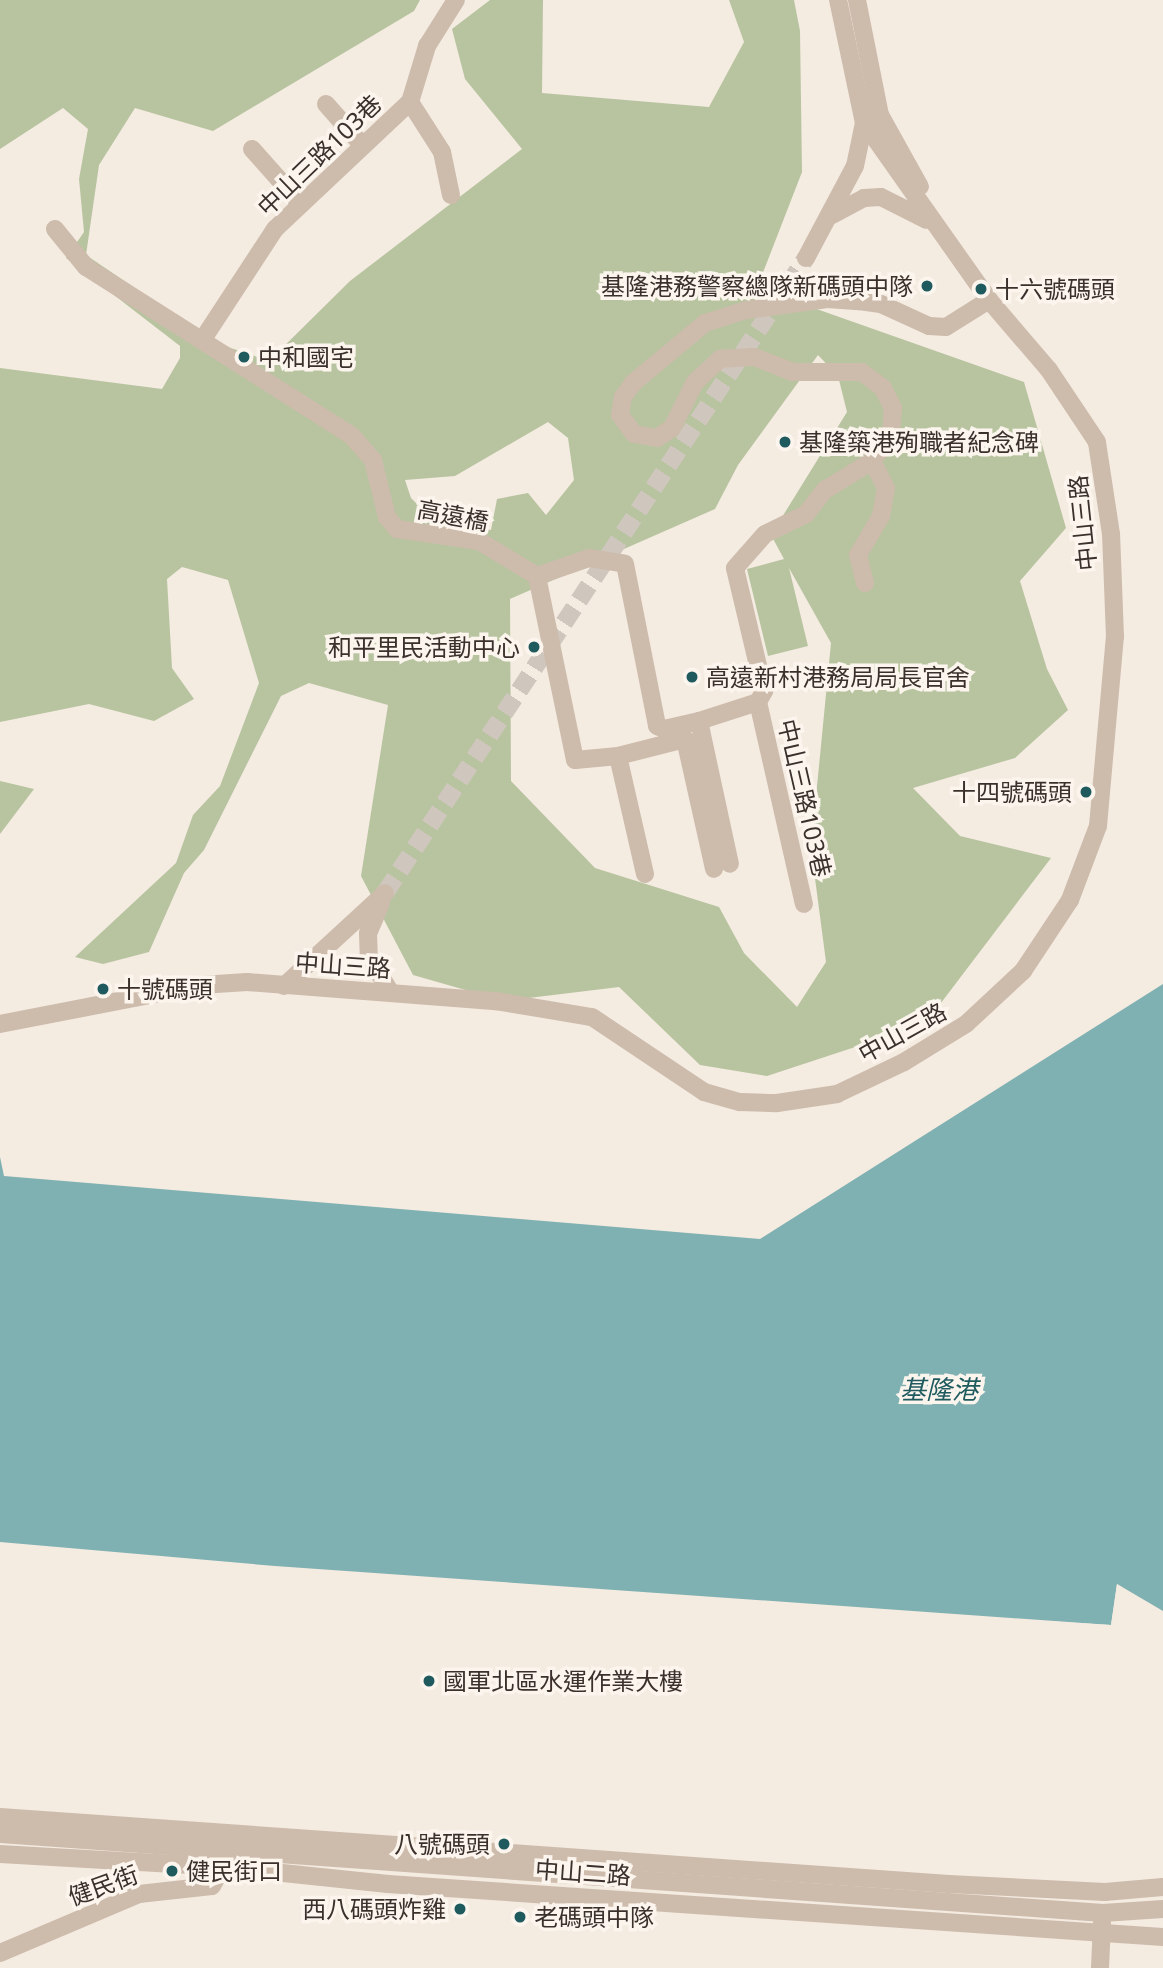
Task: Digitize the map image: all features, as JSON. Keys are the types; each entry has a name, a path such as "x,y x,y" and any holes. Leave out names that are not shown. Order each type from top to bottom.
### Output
{"street":[{"name":"中山三路103巷","path":"203,339 246,267 300,203 410,102 427,46 456,0"},
{"name":"中山三路","path":"0,1024 201,985 284,985 555,1007 592,1017 704,1092 740,1102 777,1103 837,1094 904,1062 966,1024 1023,971 1070,900 1098,826 1115,637 1111,534 1097,442 1049,370 989,300 864,122 838,0"},
{"name":"中山三路","path":"857,0 880,115 938,228"},
{"path":"410,102 442,152 451,195"},
{"path":"326,104 363,146"},
{"path":"806,258 832,215 860,153 864,122"},
{"path":"252,149 300,203"},
{"path":"832,215 864,198 881,197 917,212 938,228"},
{"path":"55,229 86,267 203,339"},
{"name":"中山三路103巷","path":"804,904 758,702 764,691 736,568 765,534 807,514 825,490 872,461 891,435 893,408 883,388 862,372 793,372 754,357 720,359 695,382 672,428 657,438 634,433 621,415 623,397 633,383 705,323 746,310 827,299 859,301 881,304 929,326 946,327 989,300"},
{"name":"高遠橋","path":"203,339 352,436 373,460 386,511 397,529 479,541 537,576"},
{"path":"865,583 858,555 881,516 886,488 872,461"},
{"name":"中山三路103巷","path":"537,576 589,558 625,564 657,726 664,729 699,722 758,702"},
{"path":"537,576 575,760 618,756 685,739 722,867 699,722"},
{"path":"618,756 645,874"},
{"path":"284,985 386,893 368,933 371,964 391,993"},
{"name":"中山二路","path":"0,1817 229,1850 388,1884 1163,1937"},
{"name":"中山二路","path":"0,1834 1103,1913 1163,1909"},
{"path":"229,1850 1105,1892 1163,1887"},
{"name":"中山二路","path":"0,1854 229,1850"},
{"name":"健民街","path":"0,1952 139,1894 212,1886 229,1850"},
{"path":"1100,1968 1100,1933 1105,1892"}],"green space":[{"path":"0,0 420,0 414,11 213,131 135,108 99,165 86,255 216,343 269,361 350,281 522,149 465,79 452,29 490,0 543,0 542,93 709,107 744,42 729,0 794,0 800,31 802,172 757,288 1024,382 1066,528 1020,581 1047,669 1068,710 1015,758 913,788 960,836 1051,858 925,1024 767,1076 700,1065 619,987 504,1001 413,975 361,876 388,705 309,683 281,696 204,850 184,873 149,952 103,964 75,957 176,863 193,815 220,786 259,683 228,580 182,567 167,579 172,668 194,699 154,721 89,704 0,722 0,368 162,389 180,358 180,346 66,258 84,232 79,179 88,129 63,108 0,149","holes":["818,355 838,376 847,412 771,535 784,559 747,569 768,656 808,646 789,568 831,643 811,848 826,962 797,1007 744,953 719,907 595,868 511,781 510,599 715,509 738,465","548,422 568,438 574,480 546,515 528,493 497,499 491,530 434,521 411,498 405,480 455,476"]},
{"path":"0,781 34,789 0,834"}],"water":[{"name":"基隆港","path":"1163,984 1163,1611 1117,1584 1111,1625 275,1566 0,1542 0,1157 4,1176 760,1239"}],"pier":[{"path":"1117,1584 1163,1615 1119,1589 1111,1629 690,1599 1111,1625"}],"tunnel":[{"path":"385,893 806,258"}],"place":[{"name":"基隆港務警察總隊新碼頭中隊","path":"927,286"},
{"name":"十六號碼頭","path":"981,289"},
{"name":"中和國宅","path":"244,357"},
{"name":"基隆築港殉職者紀念碑","path":"785,442"},
{"name":"和平里民活動中心","path":"534,647"},
{"name":"高遠新村港務局局長官舍","path":"692,677"},
{"name":"十四號碼頭","path":"1086,792"},
{"name":"十號碼頭","path":"103,989"},
{"name":"國軍北區水運作業大樓","path":"429,1681"},
{"name":"八號碼頭","path":"504,1844"},
{"name":"健民街口","path":"172,1871"},
{"name":"西八碼頭炸雞","path":"460,1909"},
{"name":"老碼頭中隊","path":"520,1917"}]}
